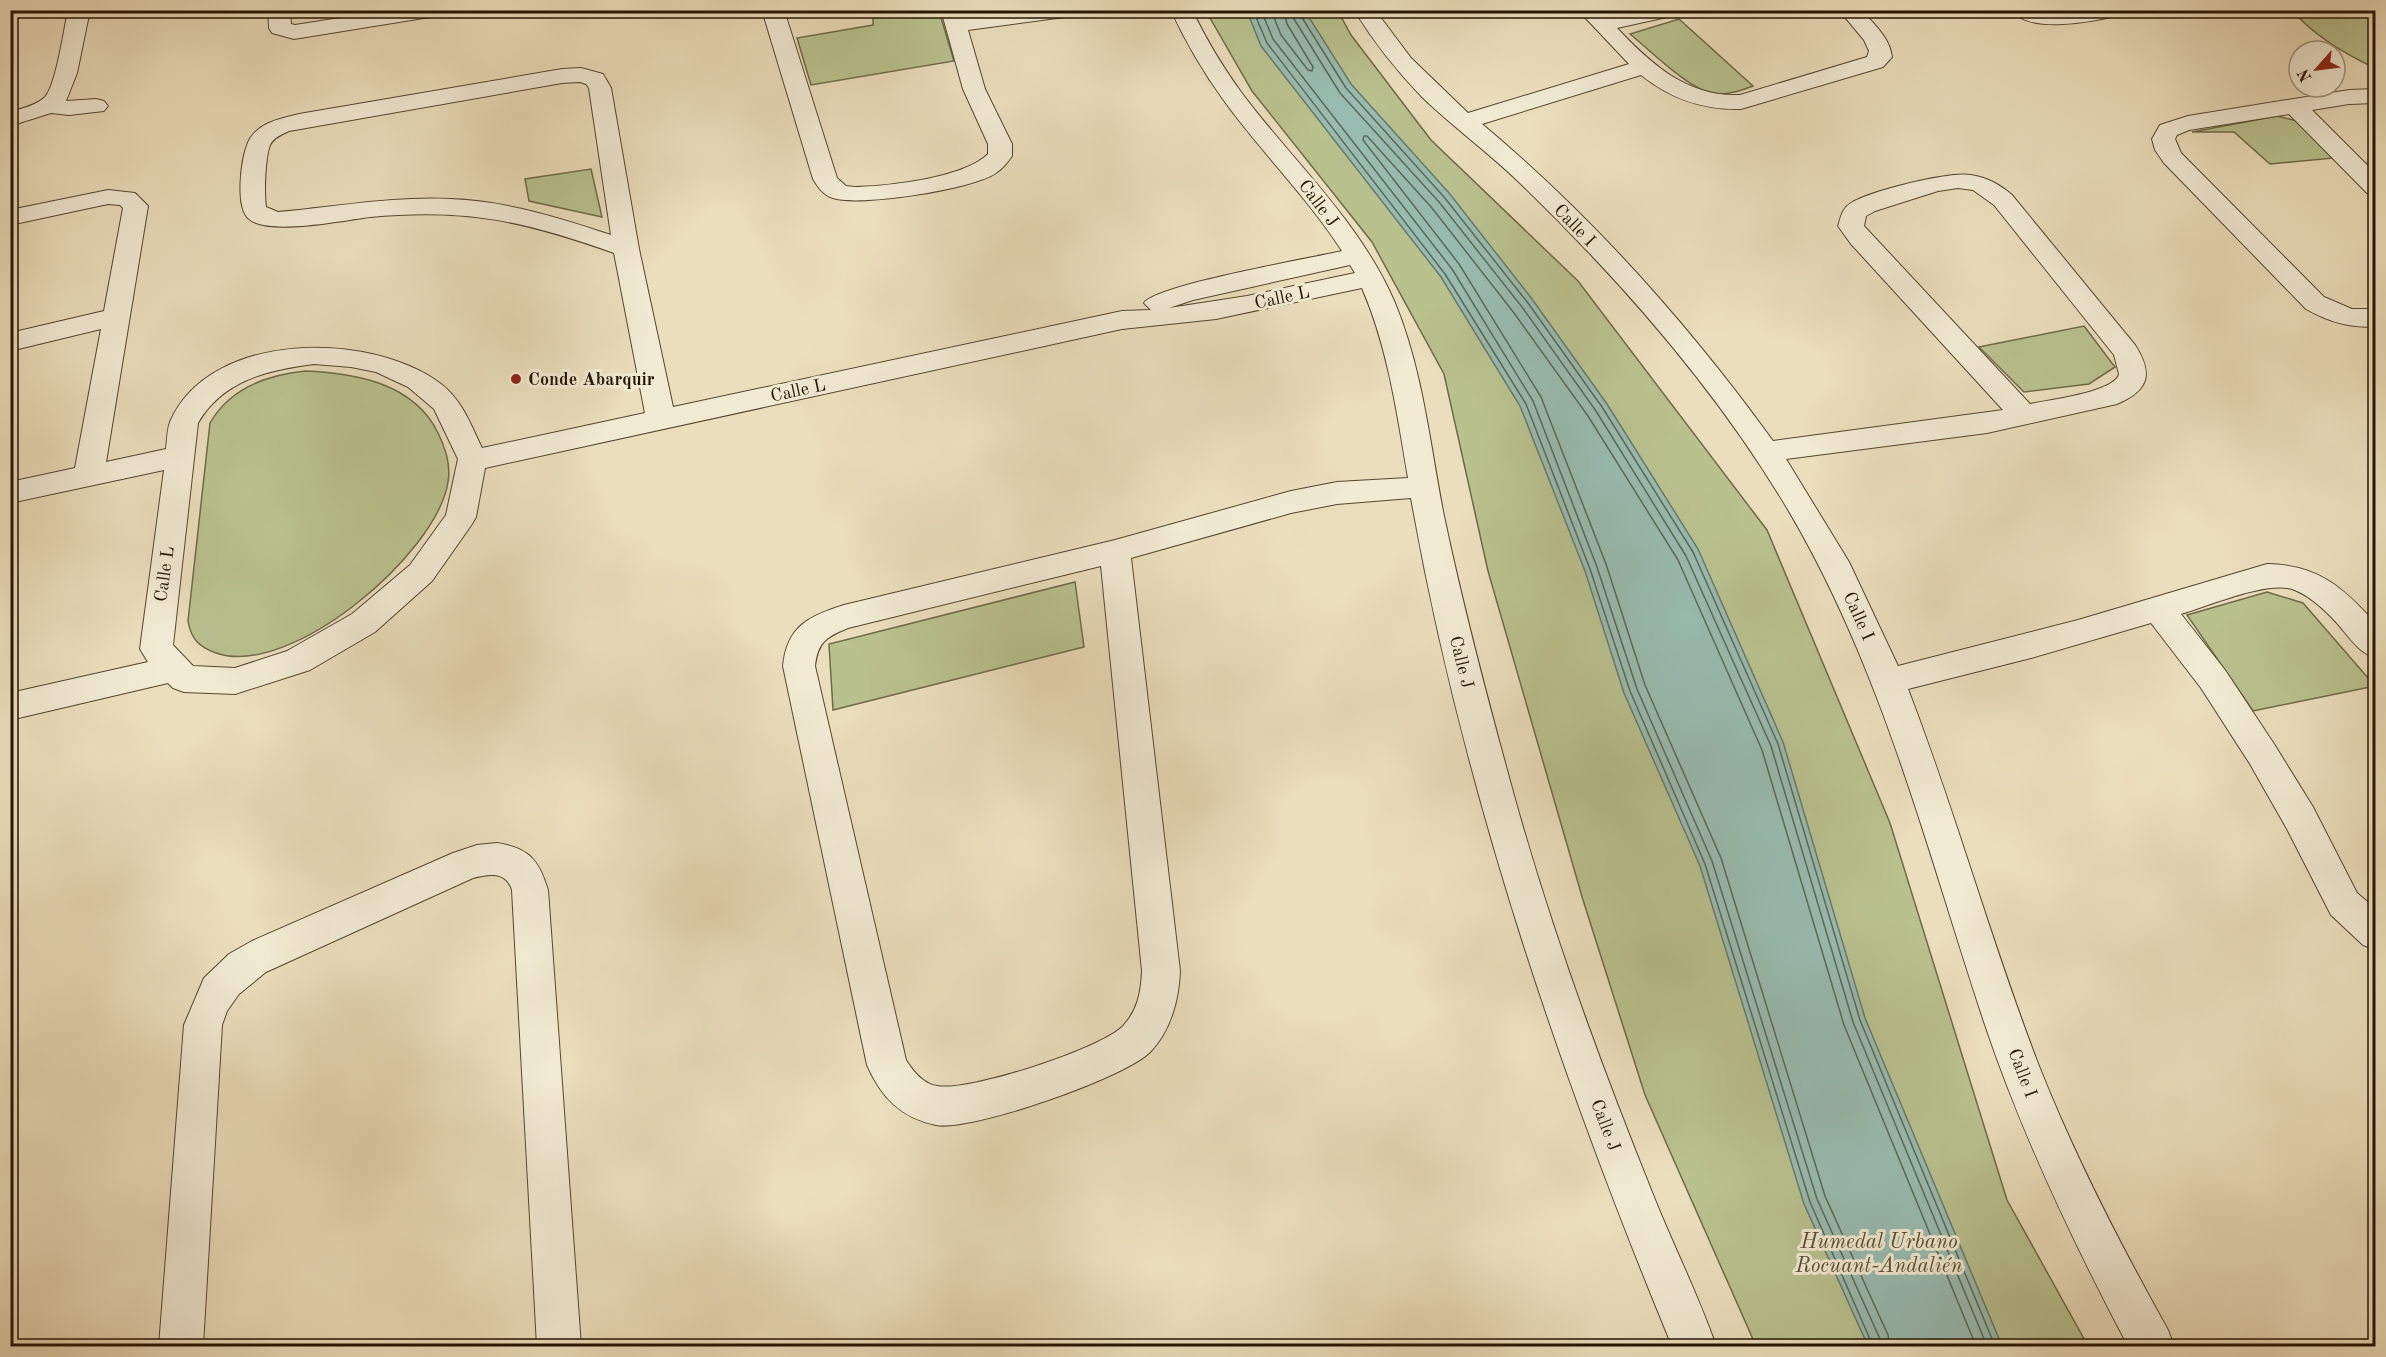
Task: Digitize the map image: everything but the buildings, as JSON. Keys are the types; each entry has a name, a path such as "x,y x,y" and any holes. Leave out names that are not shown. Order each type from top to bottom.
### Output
{"street":[{"path":"10,119 46,106 58,95 79,10"},
{"path":"279,10 280,28 294,32 436,10"},
{"path":"773,10 825,179 834,189 852,195 875,194 978,173 988,168 1000,156 1000,144 974,89 954,18 1072,10"},
{"name":"Calle J","path":"1181,10 1202,51 1220,79 1321,204 1363,267 1380,300 1404,371 1424,487 1454,630 1515,859 1596,1099 1694,1347"},
{"name":"Calle I","path":"1364,10 1379,34 1419,80 1534,183 1614,265 1683,343 1766,452 1830,555 1859,613 1887,681 1947,847 2005,1026 2050,1143 2111,1272 2152,1347"},
{"path":"1595,18 1668,10"},
{"path":"1595,18 1646,66 1692,97 1722,104 1741,102 1875,62 1881,57 1878,43 1849,10"},
{"path":"2022,10 2042,18 2064,20 2112,10"},
{"path":"1465,122 1646,66"},
{"path":"626,249 557,225 522,216 453,206 386,208 278,220 264,218 257,214 252,204 258,146 261,139 270,131 288,123 561,76 589,77 599,83 626,249 661,420"},
{"path":"2376,96 2349,96 2176,126 2167,130 2163,137 2163,143 2172,158 2315,303 2339,314 2361,318 2376,317"},
{"path":"2294,105 2376,188"},
{"path":"46,106 69,108 96,106"},
{"path":"1766,452 1987,423 2025,416 2119,393 2128,386 2133,377 2131,360 2003,200 1988,187 1965,180 1942,181 1860,208 1851,220 1854,233 2025,416"},
{"path":"10,218 108,197 126,198 136,206 89,476"},
{"name":"Calle L","path":"474,460 1122,320 1158,320 1206,313 1363,267"},
{"path":"10,342 117,317"},
{"name":"Calle L","path":"314,354 372,361 397,369 419,380 453,411 467,434 474,460 471,487 462,515 446,543 424,572 395,600 360,626 324,649 283,668 258,677 232,682 208,683 185,680 168,670 160,661 156,649 156,636 184,423 191,410 214,385 258,364 314,354"},
{"path":"10,493 180,456"},
{"path":"1115,551 1161,971 1161,989 1157,1008 1146,1026 1128,1047 1104,1061 973,1103 948,1107 923,1103 908,1094 895,1082 886,1065 801,678 799,652 806,639 816,628 829,622 1115,551 1300,500 1337,493 1424,487"},
{"path":"1887,681 1982,660 2160,610 2267,576 2291,576 2305,580 2330,594 2376,646"},
{"path":"2160,610 2213,679 2262,754 2300,818 2344,904 2376,933"},
{"path":"11,708 168,670"},
{"path":"181,1347 203,1025 208,1004 221,984 241,965 466,864 481,859 496,858 510,861 520,868 528,878 530,890 559,1347"}],"green space":[{"path":"916,11 939,11 954,61 811,85 797,38 873,25 873,18"},
{"path":"1206,11 1338,11 1351,35 1431,140 1578,281 1767,530 1890,823 2007,1200 2088,1346 1756,1346 1645,1095 1583,900 1488,571 1444,374 1372,242 1252,91"},
{"path":"2293,11 2375,11 2375,68 2347,54 2347,39 2324,39"},
{"path":"1679,19 1753,86 1726,94 1706,91 1683,78 1630,34"},
{"path":"2277,116 2297,121 2334,158 2270,164 2234,132 2192,132"},
{"path":"591,169 602,217 529,201 525,179"},
{"path":"2084,326 2115,367 2089,384 2024,392 1979,347"},
{"path":"305,371 363,378 399,392 414,403 427,416 441,438 448,463 448,482 438,511 418,543 389,575 356,604 319,629 282,647 247,656 216,653 197,642 191,633 188,621 210,423 228,401 250,385 277,376"},
{"path":"1075,582 1084,647 833,710 829,644"},
{"path":"2267,592 2303,603 2375,686 2253,711 2187,615"}],"water":[{"name":"Humedal Urbano Rocuant-Andalién","path":"1247,11 1305,11 1351,84 1449,193 1532,299 1607,404 1698,549 1783,742 1865,1018 2002,1346 1868,1346 1804,1204 1700,866 1624,693 1585,571 1520,406 1441,277 1261,46"}],"place":[{"name":"Conde Abarquir","path":"516,379"}]}
